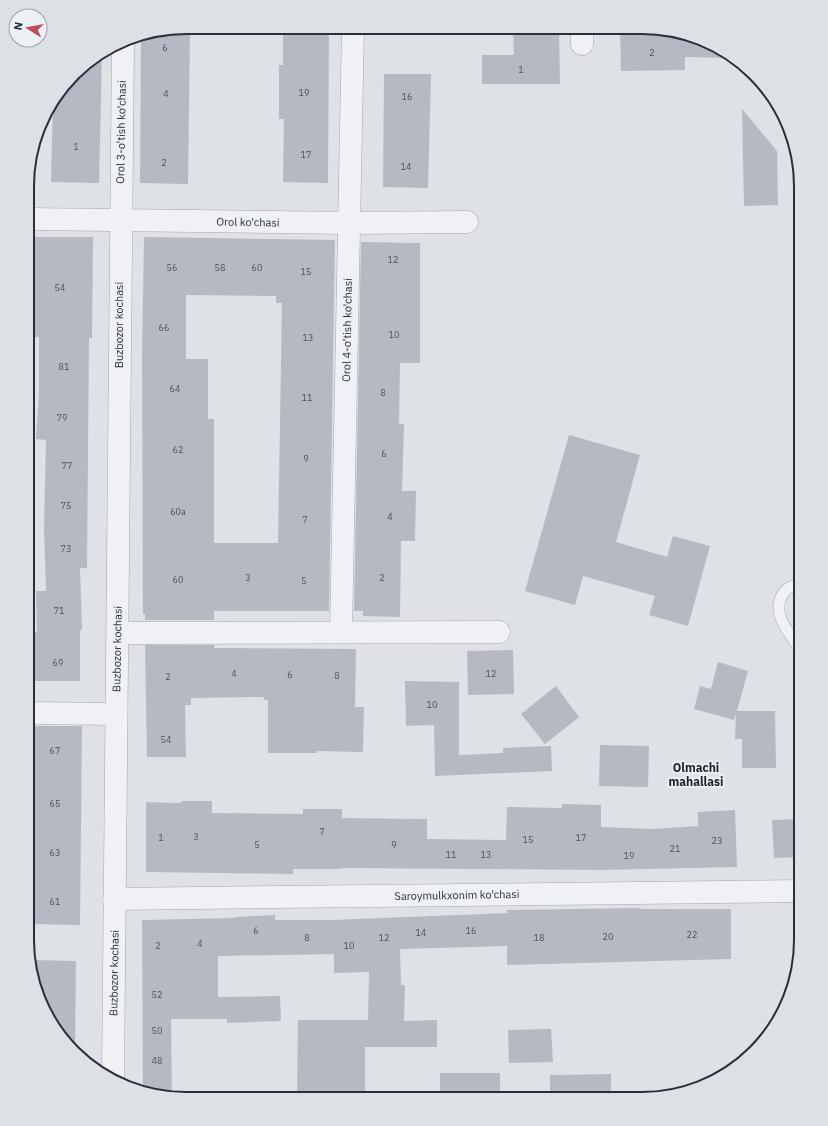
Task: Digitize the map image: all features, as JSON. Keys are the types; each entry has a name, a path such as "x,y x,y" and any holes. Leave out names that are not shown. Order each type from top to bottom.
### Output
{"street":[{"name":"Orol 4-o'tish ko'chasi","path":"341,632 353,34"},
{"name":"Orol 3-o'tish ko'chasi","path":"120,220 122,49"},
{"name":"Orol ko'chasi","path":"34,219 349,223 467,222"},
{"name":"Buzbozor kochasi","path":"113,1073 118,633 120,220"},
{"path":"118,633 499,632"},
{"path":"34,713 116,714"},
{"name":"Saroymulkxonim ko'chasi","path":"114,899 794,890"}],"lane":[{"path":"794,586 785,591 779,604 779,617 794,640"}],"building":[{"path":"190,34 188,184 140,183 141,41 166,35"},
{"path":"283,34 329,34 328,183 283,182 284,119 279,119 279,65 283,65"},
{"path":"513,34 559,34 560,84 482,84 482,55 514,55"},
{"path":"620,34 652,34 681,39 718,54 723,58 685,57 685,70 621,71"},
{"path":"102,60 99,183 51,182 53,113 65,93 93,65"},
{"path":"384,74 431,74 428,188 383,187"},
{"path":"742,109 777,151 778,205 744,206"},
{"path":"34,237 93,237 92,338 89,338 87,568 80,568 82,630 80,630 80,681 34,681 34,632 37,632 36,591 46,591 44,528 46,440 36,439 39,394 39,337 34,337"},
{"path":"144,237 335,240 329,611 214,611 214,620 145,620 145,614 143,614 142,357","holes":["186,295 276,296 276,303 282,303 278,543 214,543 214,419 208,419 208,359 186,359"]},
{"path":"361,242 420,243 420,363 400,363 399,424 404,424 402,491 416,491 415,541 401,541 400,617 363,616 363,611 354,611"},
{"path":"569,435 640,455 616,542 667,557 673,536 710,546 688,626 649,615 655,596 583,576 575,605 525,591"},
{"path":"145,645 214,645 214,648 356,649 355,707 364,707 363,752 317,751 317,753 268,753 268,700 264,700 264,697 191,698 191,705 185,705 186,757 147,757"},
{"path":"513,650 514,694 468,695 467,651"},
{"path":"718,662 748,671 737,711 775,711 776,768 742,768 742,739 735,739 736,714 734,720 694,709 700,686 711,689"},
{"path":"405,681 459,682 459,755 503,753 503,748 551,746 552,771 435,776 434,725 406,726"},
{"path":"556,686 579,717 545,744 521,714"},
{"path":"34,726 82,726 80,925 34,924"},
{"path":"600,745 649,746 648,787 599,786"},
{"path":"181,801 212,801 212,813 303,814 303,809 342,809 342,818 427,819 427,839 506,840 507,807 562,808 562,804 601,805 601,827 652,829 698,826 698,812 735,810 737,867 601,870 341,868 293,869 293,874 146,872 146,802 181,803"},
{"path":"794,819 794,857 774,858 772,820"},
{"path":"640,908 731,909 731,959 507,965 507,946 400,949 401,985 405,985 404,1021 437,1020 437,1047 365,1047 365,1092 297,1092 298,1020 368,1020 369,972 334,973 334,954 218,956 218,997 280,996 281,1021 227,1023 227,1019 171,1019 172,1092 143,1086 142,920 235,918 275,915 275,920 333,920 507,913 507,910"},
{"path":"35,960 76,961 75,1043 65,1033 54,1016 42,989"},
{"path":"551,1029 553,1062 509,1063 508,1030"},
{"path":"440,1073 500,1073 500,1092 440,1092"},
{"path":"611,1074 611,1092 550,1092 550,1075"}],"district":[{"name":"Olmachi mahallasi","path":"696,774"}]}
